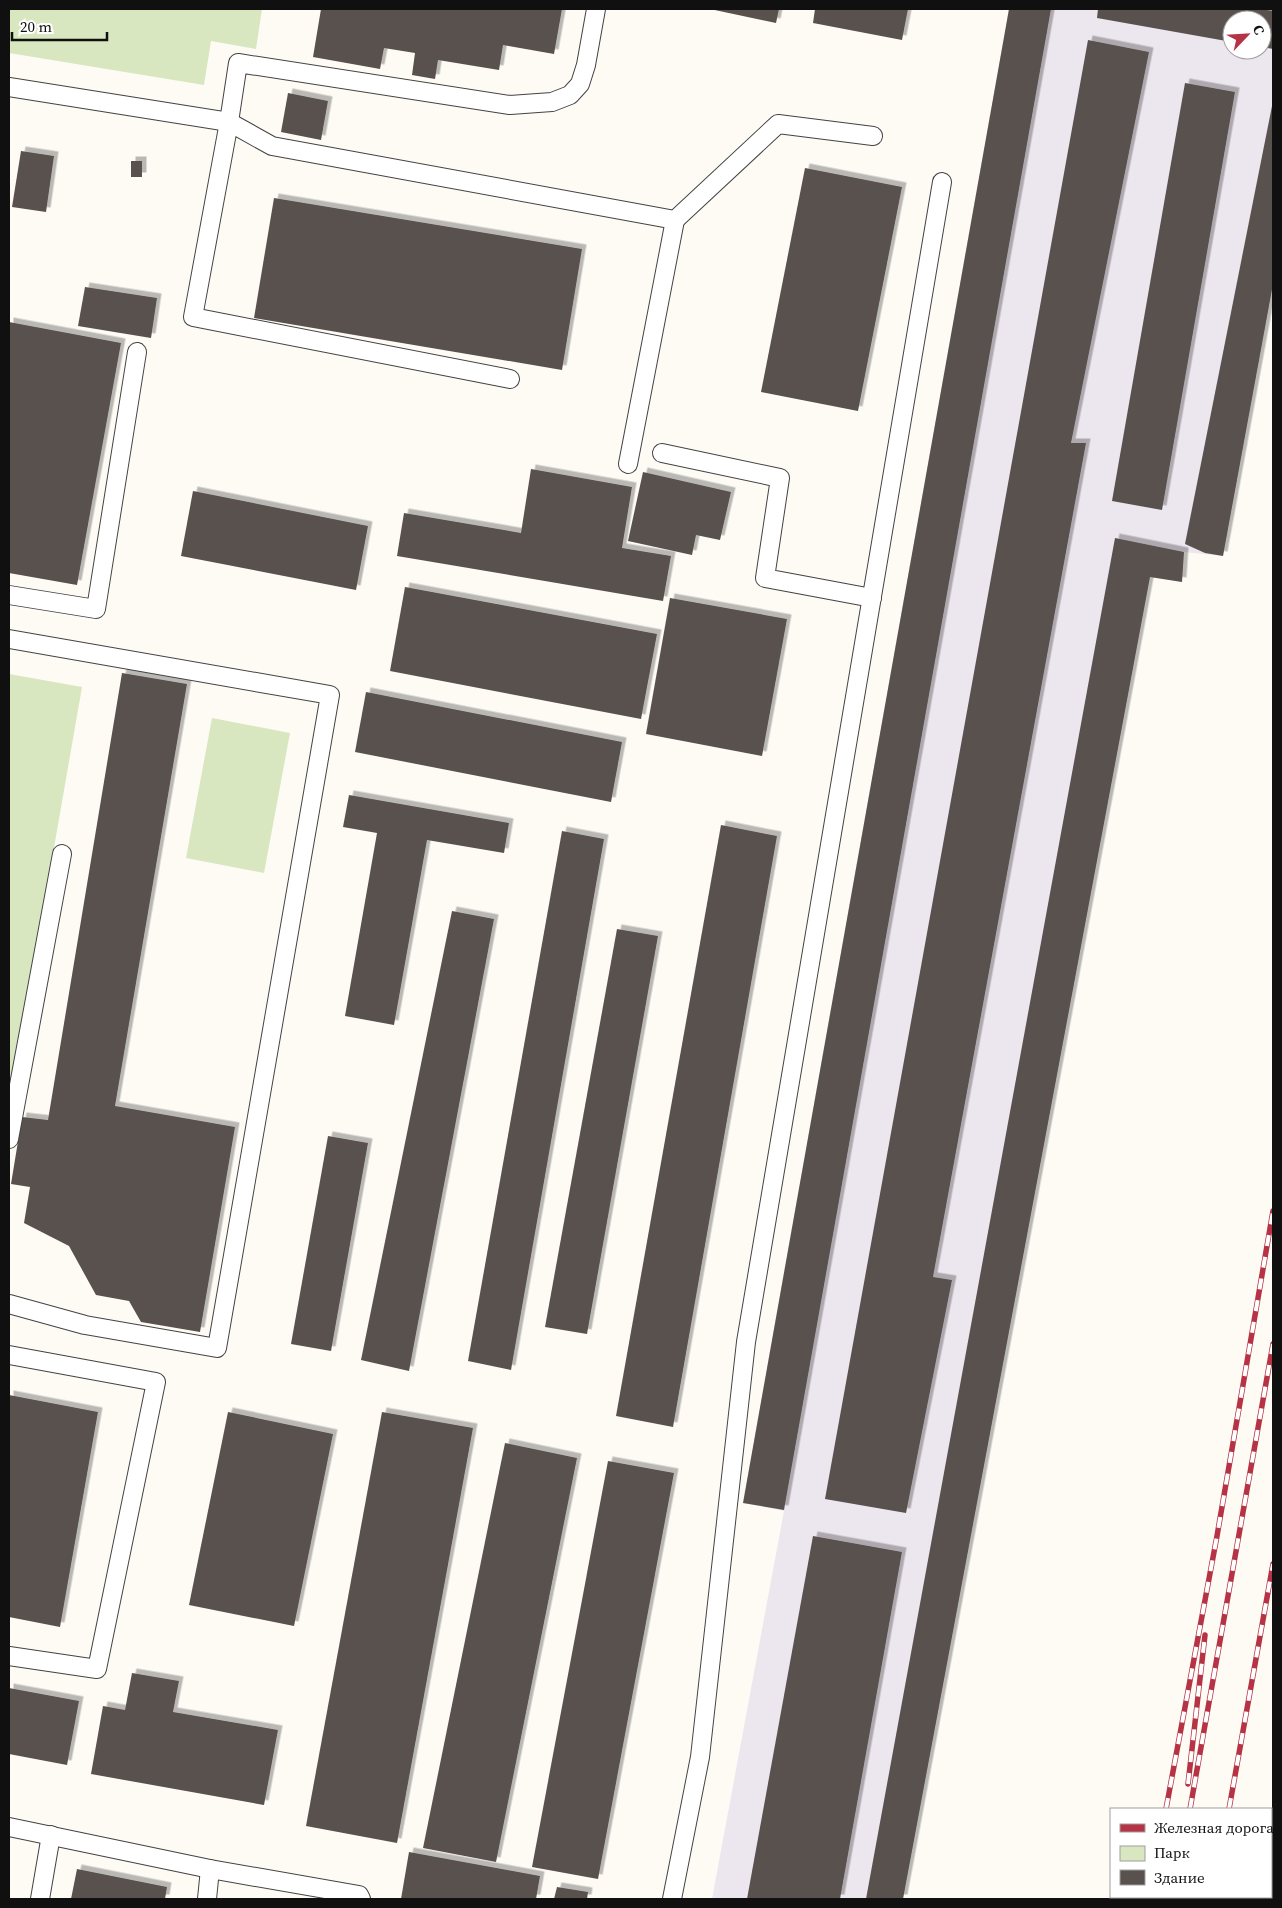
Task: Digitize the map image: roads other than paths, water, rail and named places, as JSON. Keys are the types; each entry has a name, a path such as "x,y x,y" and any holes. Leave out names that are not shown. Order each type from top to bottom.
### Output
{"lane":[{"path":"510,379 193,317 238,63 510,105 552,102 570,95 580,84 586,65 596,9"},
{"path":"9,87 229,122 272,146 675,220"},
{"path":"628,464 675,220 778,124 873,136"},
{"path":"672,1899 700,1757 746,1342 942,182"},
{"path":"9,595 96,609 137,352"},
{"path":"662,452 780,478 765,578 872,598"},
{"path":"9,639 330,695 217,1348 85,1325 9,1304"},
{"path":"9,1139 62,854"},
{"path":"9,1354 156,1382 97,1669 9,1656"},
{"path":"9,1828 51,1835 210,1869 359,1895 361,1899"},
{"path":"40,1899 51,1835"},
{"path":"207,1899 210,1869"}],"railway":[{"path":"1166,1808 1217,1536 1273,1211"},
{"path":"1190,1808 1273,1344"},
{"path":"1229,1808 1273,1564"},
{"path":"1188,1784 1205,1635"}]}
